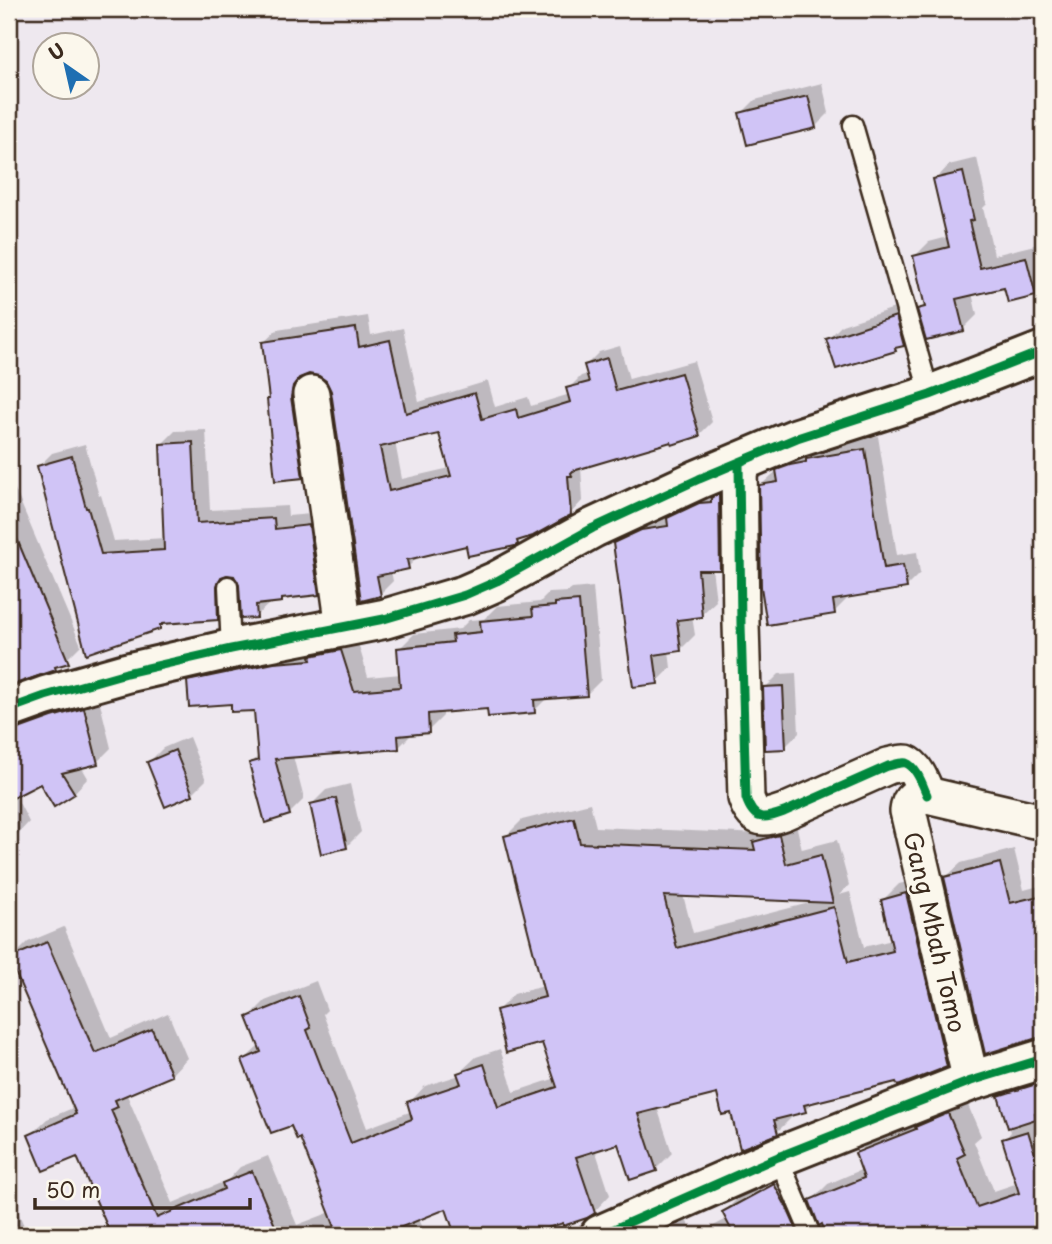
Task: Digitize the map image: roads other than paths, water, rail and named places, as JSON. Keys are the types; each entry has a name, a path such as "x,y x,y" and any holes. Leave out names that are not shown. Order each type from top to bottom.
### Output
{"street":[{"path":"9,709 126,673 384,619 465,595 498,581 615,517 699,479 797,438 930,395 1043,351"},
{"path":"311,394 344,627"},
{"path":"739,463 746,798 752,810 761,818 768,817 888,766 906,763 920,782 1034,820 1043,820"},
{"name":"Gang Mbah Tomo","path":"920,782 918,795 911,799 908,811 971,1081"},
{"path":"600,1235 778,1157 971,1081 1043,1059"}],"lane":[{"path":"853,125 930,395"},
{"path":"228,586 231,649"},
{"path":"778,1157 811,1235"}]}
